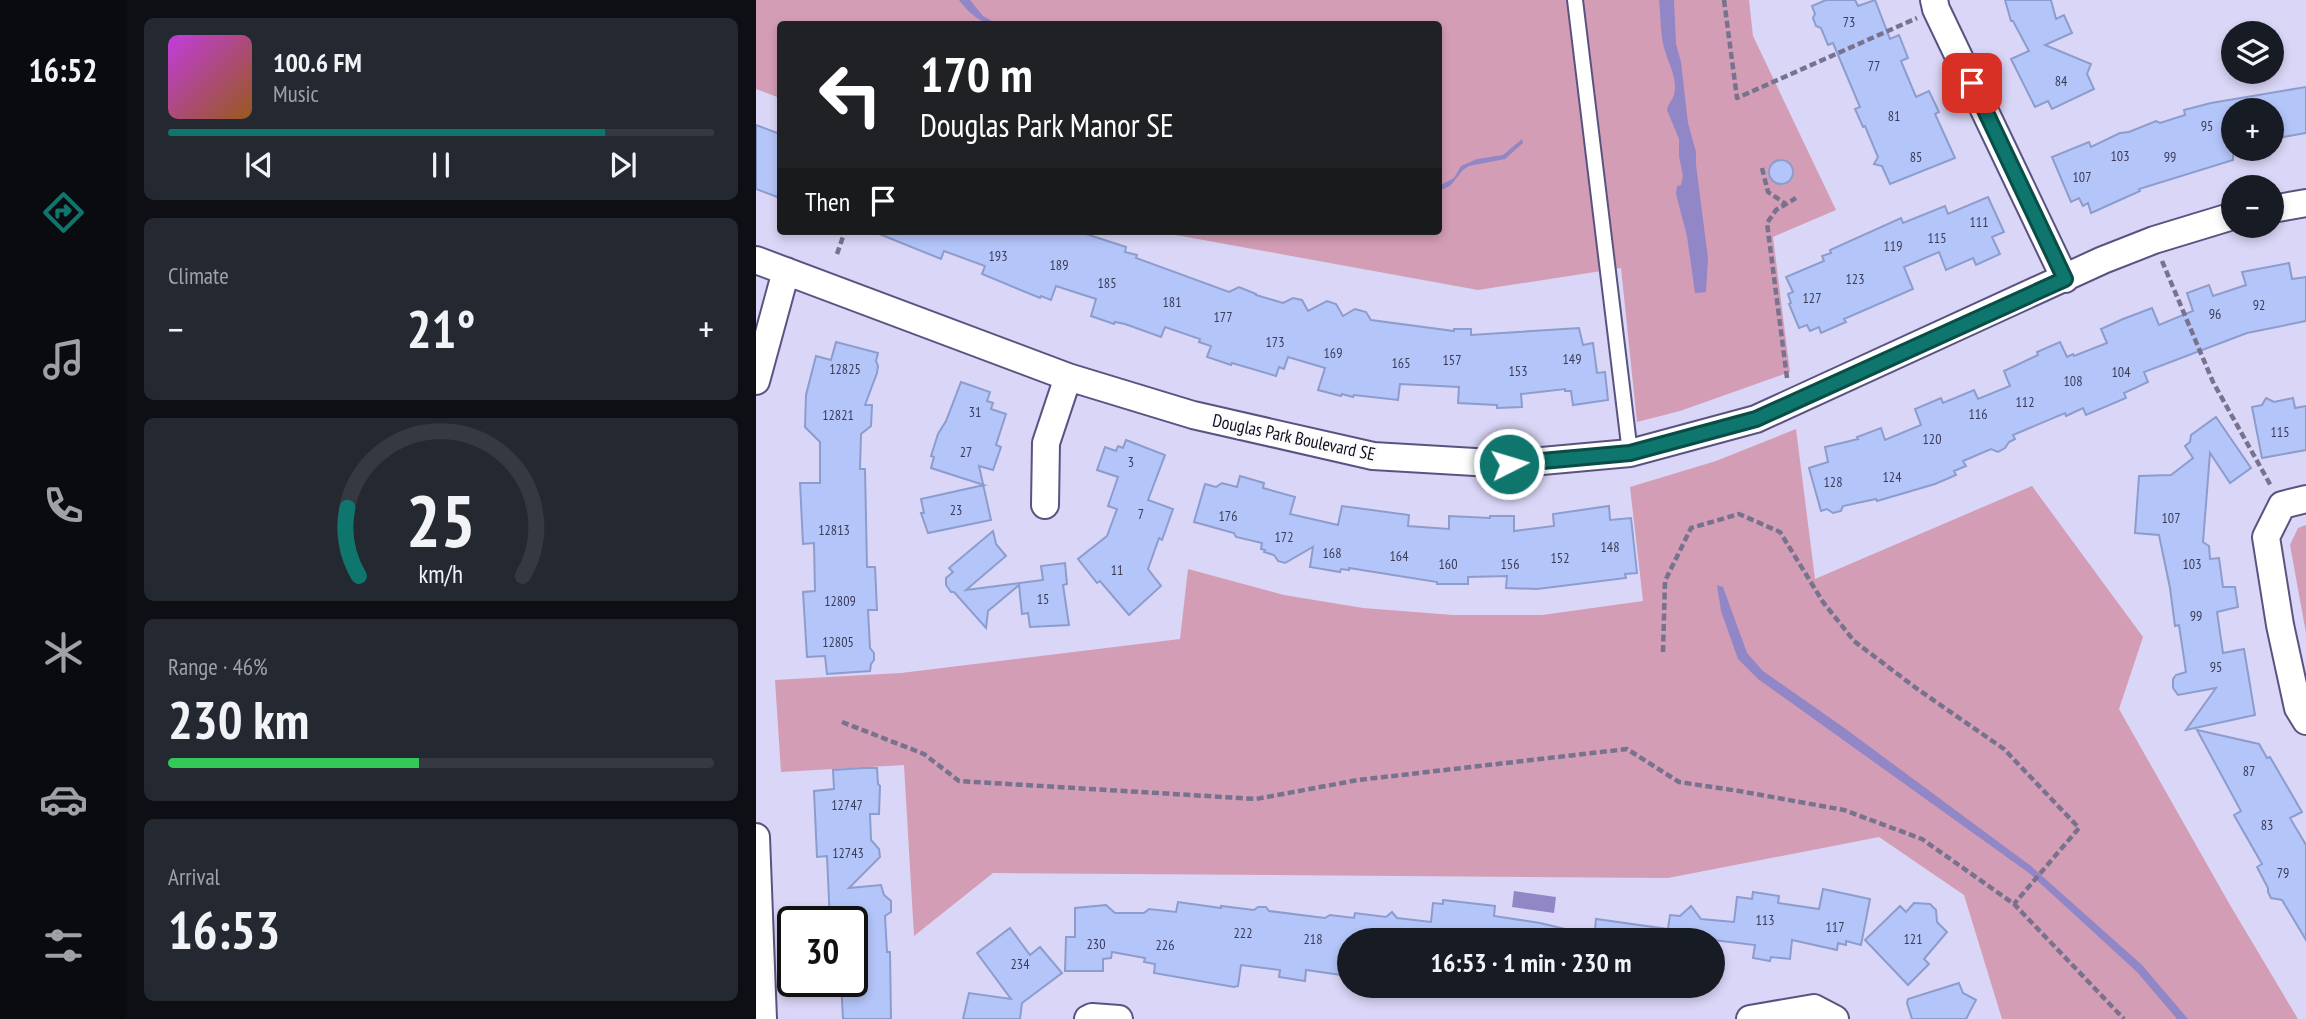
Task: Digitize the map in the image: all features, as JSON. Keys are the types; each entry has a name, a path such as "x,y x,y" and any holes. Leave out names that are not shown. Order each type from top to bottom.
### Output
{"street":[{"path":"1935,5 2065,279"},
{"path":"2284,207 2306,203"},
{"name":"Douglas Park Boulevard SE","path":"756,260 1068,377 1193,415 1373,456 1509,464 1630,453 1756,419 2154,240 2221,220"},
{"path":"756,381 786,271"},
{"path":"1045,505 1046,443 1068,377"},
{"path":"2294,502 2266,537 2280,625 2298,708 2306,722"},
{"path":"756,837 763,1019"},
{"path":"1750,1019 1814,1008 1835,1019"},
{"path":"1088,1019 1119,1019"}],"lane":[{"path":"1575,0 1630,453"}],"path":[{"path":"1724,0 1737,98 1935,5"},
{"path":"1762,169 1768,192 1786,204"},
{"path":"1791,403 1768,223 1776,209 1796,198"},
{"path":"837,254 844,235"},
{"path":"2154,240 2213,382 2294,502"},
{"path":"1663,652 1665,581 1691,528 1739,514 1780,532 1823,602 1854,641 2004,749 2079,828 2014,904"},
{"path":"842,722 924,754 959,781 1256,799 1358,780 1627,749 1679,782 1844,810 1922,839 2014,904 2124,1019"}],"shaded area":[{"path":"756,0 1749,0 1753,36 1836,210 1773,237 1790,372 1680,411 1637,422 1621,268 1478,290 1176,235 1442,235 1442,21 777,21 777,97 756,89"},
{"path":"959,0 970,0 983,16 992,21 980,20"},
{"path":"1659,0 1674,0 1676,44 1681,62 1688,123 1696,152 1708,258 1706,292 1695,293 1687,236 1676,194 1683,176 1679,139 1667,110 1674,95 1675,83 1663,45"},
{"path":"1522,139 1523,143 1505,159 1469,166 1450,186 1442,190 1442,184 1454,178 1461,166 1477,159 1503,155"},
{"path":"1796,429 1815,579 2032,486 2143,637 2119,709 2298,1019 2002,1019 1964,895 1879,837 1668,878 993,873 914,936 904,765 781,772 775,680 901,673 1180,639 1188,569 1284,595 1363,608 1453,615 1542,615 1643,601 1630,487 1716,461"},
{"path":"2306,525 2306,633 2290,545 2298,528"},
{"path":"1717,585 1723,587 1747,653 1763,671 2031,866 2142,965 2188,1019 2177,1019 2137,972 2029,873 1758,679 1738,659 1721,611"},
{"path":"1514,891 1556,897 1554,913 1512,907"}],"building":[{"path":"1826,0 1855,0 1858,6 1875,0 1890,39 1899,35 1908,58 1901,61 1916,97 1929,91 1939,112 1935,114 1955,158 1890,184 1882,166 1874,164 1878,157 1855,109 1860,107 1833,43 1828,45 1821,28 1816,26 1813,18 1815,14 1812,6"},
{"path":"2005,0 2051,0 2056,19 2064,15 2072,33 2045,45 2091,64 2087,74 2094,89 2052,109 2048,101 2035,107 2011,59 2029,51 2011,21"},
{"path":"2306,87 2306,133 2284,137 2284,98 2241,98"},
{"path":"2221,101 2221,161 2230,161 2139,189 2140,191 2091,213 2088,203 2083,206 2079,198 2071,202 2052,157 2089,142 2091,147 2120,133 2185,115 2184,110"},
{"path":"756,125 777,133 777,197 756,189"},
{"path":"1781,160 1789,164 1793,172 1789,180 1781,184 1773,180 1769,172 1773,164"},
{"path":"1988,197 2004,232 1992,237 2000,254 1976,265 1973,258 1946,270 1939,252 1904,267 1913,289 1844,319 1846,322 1821,333 1819,327 1810,331 1807,325 1799,328 1789,304 1788,294 1793,292 1786,277 1824,261 1822,256 1831,253 1830,250 1901,218 1903,223 1945,206 1948,214"},
{"path":"882,235 1089,235 1126,247 1125,252 1137,255 1136,258 1229,292 1239,287 1283,303 1293,298 1302,300 1308,311 1327,301 1336,304 1343,316 1355,309 1366,312 1371,320 1454,331 1471,329 1471,335 1579,328 1583,345 1593,343 1597,373 1605,372 1608,400 1573,405 1571,391 1565,389 1521,394 1522,407 1497,408 1497,405 1458,403 1459,387 1400,384 1398,400 1341,396 1318,390 1325,368 1288,357 1284,369 1279,367 1276,376 1232,363 1231,365 1207,357 1211,346 1199,342 1200,339 1165,327 1161,337 1125,324 1114,324 1091,316 1096,299 1056,286 1051,300 1041,296 1040,298 982,274 985,266 944,251 941,259"},
{"path":"2289,263 2292,279 2306,277 2306,321 2247,333 2144,372 2148,382 2124,393 2126,398 2086,415 2083,408 2066,416 2065,413 2013,435 2015,439 2005,448 1998,452 1991,449 1963,461 1966,466 1954,471 1956,475 1935,484 1877,501 1876,499 1843,506 1841,511 1833,513 1827,509 1821,511 1809,468 1828,462 1825,447 1858,439 1857,437 1881,428 1885,440 1921,425 1915,409 1941,398 1943,403 1974,390 1978,399 2010,386 2004,371 2038,355 2037,352 2060,342 2067,357 2073,354 2074,356 2107,343 2101,329 2123,319 2152,308 2159,325 2193,311 2187,293 2209,285 2213,296 2246,285 2242,272"},
{"path":"836,342 878,353 877,373 865,405 872,405 871,426 861,434 860,469 865,469 867,567 875,567 877,610 868,610 870,648 874,653 870,671 827,674 825,656 807,657 803,592 815,591 814,543 803,544 800,483 820,483 820,442 805,427 806,395 816,356 831,360"},
{"path":"961,382 990,392 987,401 993,403 991,409 1006,414 996,445 1001,447 993,470 979,466 983,485 931,468 934,457 931,456 938,434"},
{"path":"2266,398 2274,402 2293,398 2295,408 2306,406 2306,450 2262,458 2252,407 2262,405"},
{"path":"2216,417 2251,468 2230,483 2210,453 2203,542 2209,546 2210,559 2219,558 2223,587 2235,587 2238,607 2217,612 2223,653 2244,649 2255,715 2186,730 2216,688 2178,695 2173,688 2176,675 2186,672 2179,625 2175,626 2159,535 2135,533 2139,476 2171,475 2193,458 2185,446 2190,442 2191,435"},
{"path":"1126,440 1165,455 1148,500 1173,509 1148,569 1161,586 1129,615 1100,581 1097,583 1078,559 1107,536 1117,509 1108,506 1118,477 1097,470 1105,447 1116,451 1118,446 1123,448"},
{"path":"1240,476 1264,483 1263,488 1295,497 1290,514 1338,525 1342,506 1409,515 1408,526 1449,529 1449,516 1514,516 1514,531 1554,526 1553,514 1609,506 1610,520 1631,518 1637,573 1625,574 1626,578 1537,589 1506,588 1507,576 1468,577 1468,584 1437,584 1349,568 1341,569 1340,572 1310,567 1313,547 1285,563 1264,552 1265,550 1261,549 1262,543 1194,522 1205,484 1216,487 1222,483 1237,487"},
{"path":"983,485 991,520 928,533 921,513 924,513 921,499"},
{"path":"993,531 996,544 1006,556 966,590 1043,580 1041,566 1065,563 1067,584 1063,585 1069,625 1030,627 1028,613 1022,614 1019,585 988,611 986,628 954,592 951,592 946,585 946,578 953,572 949,568"},
{"path":"2197,730 2259,744 2267,758 2270,757 2302,812 2290,818 2306,845 2306,940 2282,900 2271,898 2257,867 2262,864 2234,815 2241,811"},
{"path":"877,768 880,786 879,814 870,814 871,840 879,849 880,857 849,888 881,885 884,895 891,901 891,912 885,916 887,952 890,952 891,1019 843,1019 842,997 868,997 868,906 829,906 827,856 817,857 814,791 834,789 833,770"},
{"path":"1823,889 1870,899 1861,945 1846,941 1846,945 1838,943 1837,950 1792,940 1790,959 1771,957 1770,961 1753,958 1755,945 1725,941 1725,928 1668,928 1670,915 1680,916 1691,906 1701,919 1734,922 1737,897 1752,899 1753,892 1779,896 1778,903 1819,909"},
{"path":"1443,900 1495,906 1494,916 1561,928 1337,928 1337,974 1306,970 1305,981 1279,977 1280,970 1241,965 1238,986 1234,987 1154,973 1155,964 1144,962 1145,958 1112,952 1111,958 1103,959 1103,971 1065,971 1066,937 1075,937 1075,908 1106,905 1115,913 1144,913 1149,909 1176,912 1178,902 1254,910 1266,907 1269,911 1325,918 1330,915 1354,918 1355,913 1386,917 1392,912 1397,918 1431,922 1433,903 1443,904"},
{"path":"1914,903 1930,904 1936,910 1937,922 1947,932 1924,959 1929,964 1908,985 1865,940 1900,906 1906,912"},
{"path":"1596,919 1661,928 1595,928"},
{"path":"1010,928 1030,955 1040,947 1062,973 1022,1003 1020,1019 963,1019 969,993 1011,999 977,953"},
{"path":"1959,983 1963,993 1976,1000 1966,1019 1912,1019 1908,999"}],"route":[{"path":"1509,464 1630,453 1756,419 2065,279 1972,83"}]}
